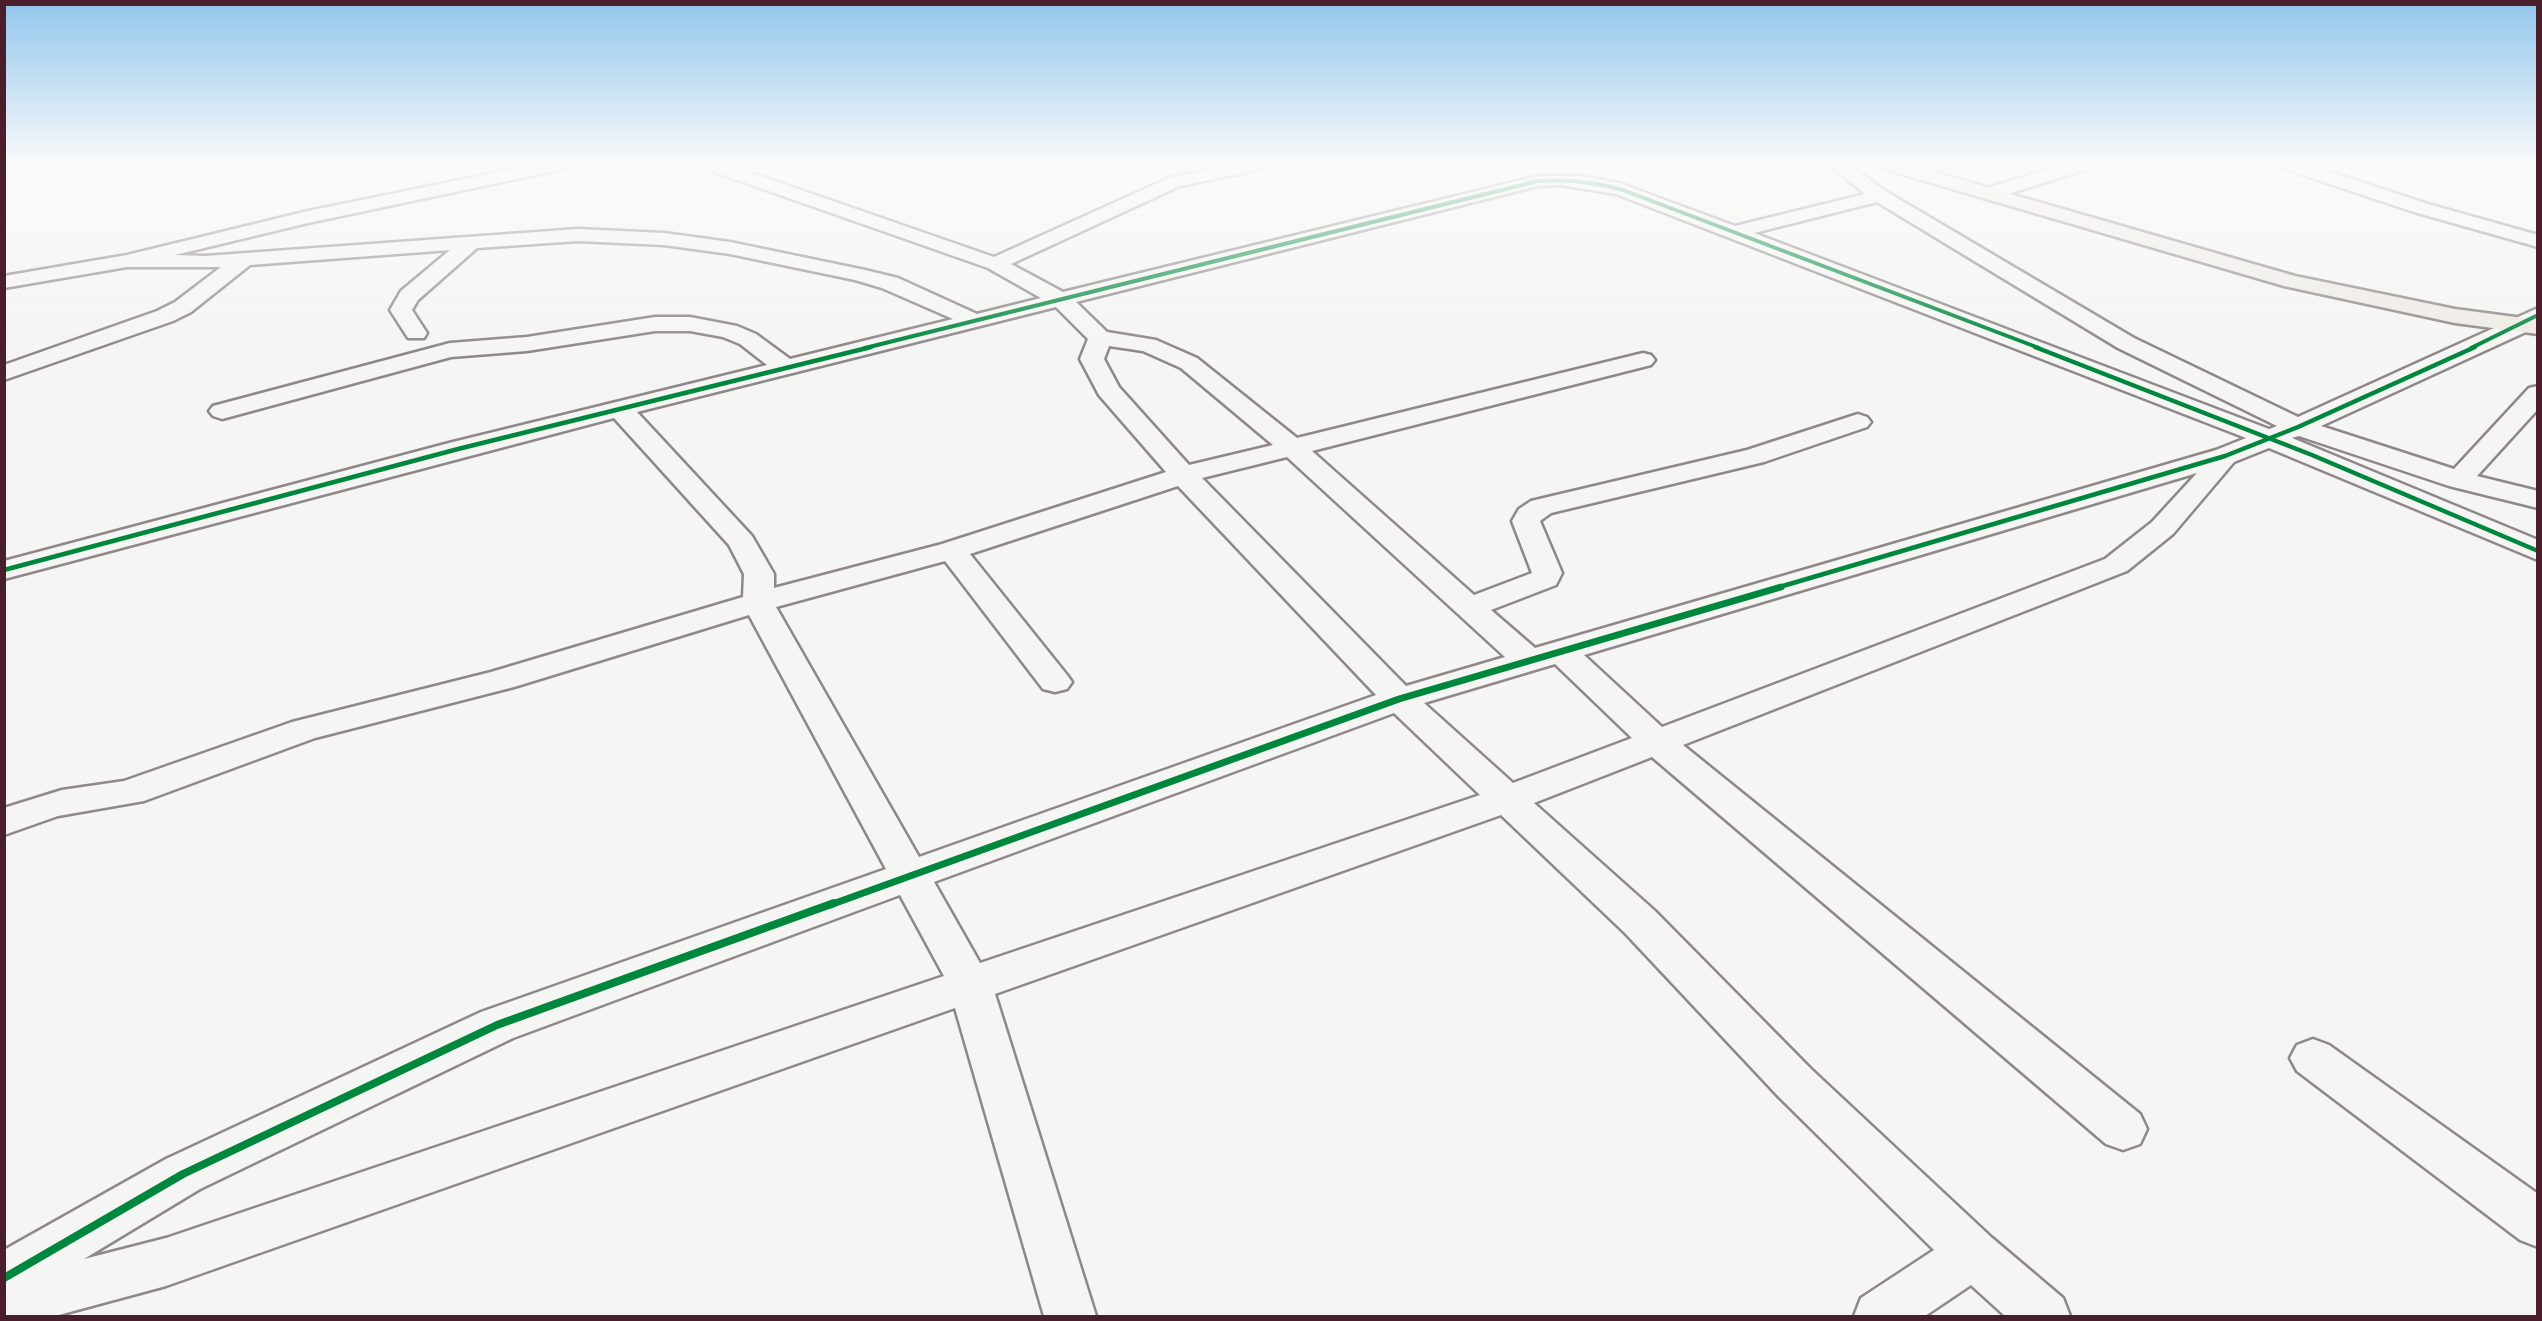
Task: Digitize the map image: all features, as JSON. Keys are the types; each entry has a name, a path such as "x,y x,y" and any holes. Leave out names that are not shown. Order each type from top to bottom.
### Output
{"main road":[{"path":"2102,227 2268,277 2380,303 2532,322"}],"street":[{"path":"4,282 127,261 268,227"},
{"path":"888,227 995,264 1061,300 1100,338 1148,345 1189,363 1293,448 1469,607 1544,654 1657,742 2123,1129"},
{"path":"995,264 1075,227"},
{"path":"4,570 458,449 1355,227"},
{"path":"1719,227 2021,341 2281,433 2538,501"},
{"path":"1733,232 1755,227"},
{"path":"1931,227 2281,433 2538,551"},
{"path":"2488,227 2538,241"},
{"path":"127,261 187,263 578,235 623,236 730,248 823,265 890,283 975,321"},
{"path":"416,333 401,310 409,296 471,243"},
{"path":"4,373 165,316 183,307 246,260"},
{"path":"4,1278 183,1174 498,1025 1399,699 1544,654 2225,456 2532,322"},
{"path":"222,411 450,350 527,344 655,324 690,324 729,331 748,339 786,368"},
{"path":"1100,338 1092,359 1108,390 1182,475 1399,699 1640,922 1795,1083 1973,1254 2044,1317"},
{"path":"4,822 44,807 72,801 107,798 131,792 304,730 502,680 758,602 952,550 1182,475 1643,360"},
{"path":"2459,480 2538,393"},
{"path":"621,410 742,542 759,574 758,602 970,984 1070,1317"},
{"path":"1469,607 1545,579 1547,573 1526,521 1529,515 1540,507 1755,456 1858,422"},
{"path":"4,1305 166,1262 1508,800 2116,565 2147,545 2174,519 2225,456"},
{"path":"952,550 1055,682"},
{"path":"2313,1058 2538,1224"},
{"path":"1880,1317 1973,1254"}],"cycle path":[{"path":"4,570 458,449 1354,227"},
{"path":"1720,227 2312,455 2538,551"},
{"path":"4,1278 183,1174 497,1025 1399,699 2225,456 2298,427 2522,325 2538,315"}]}
